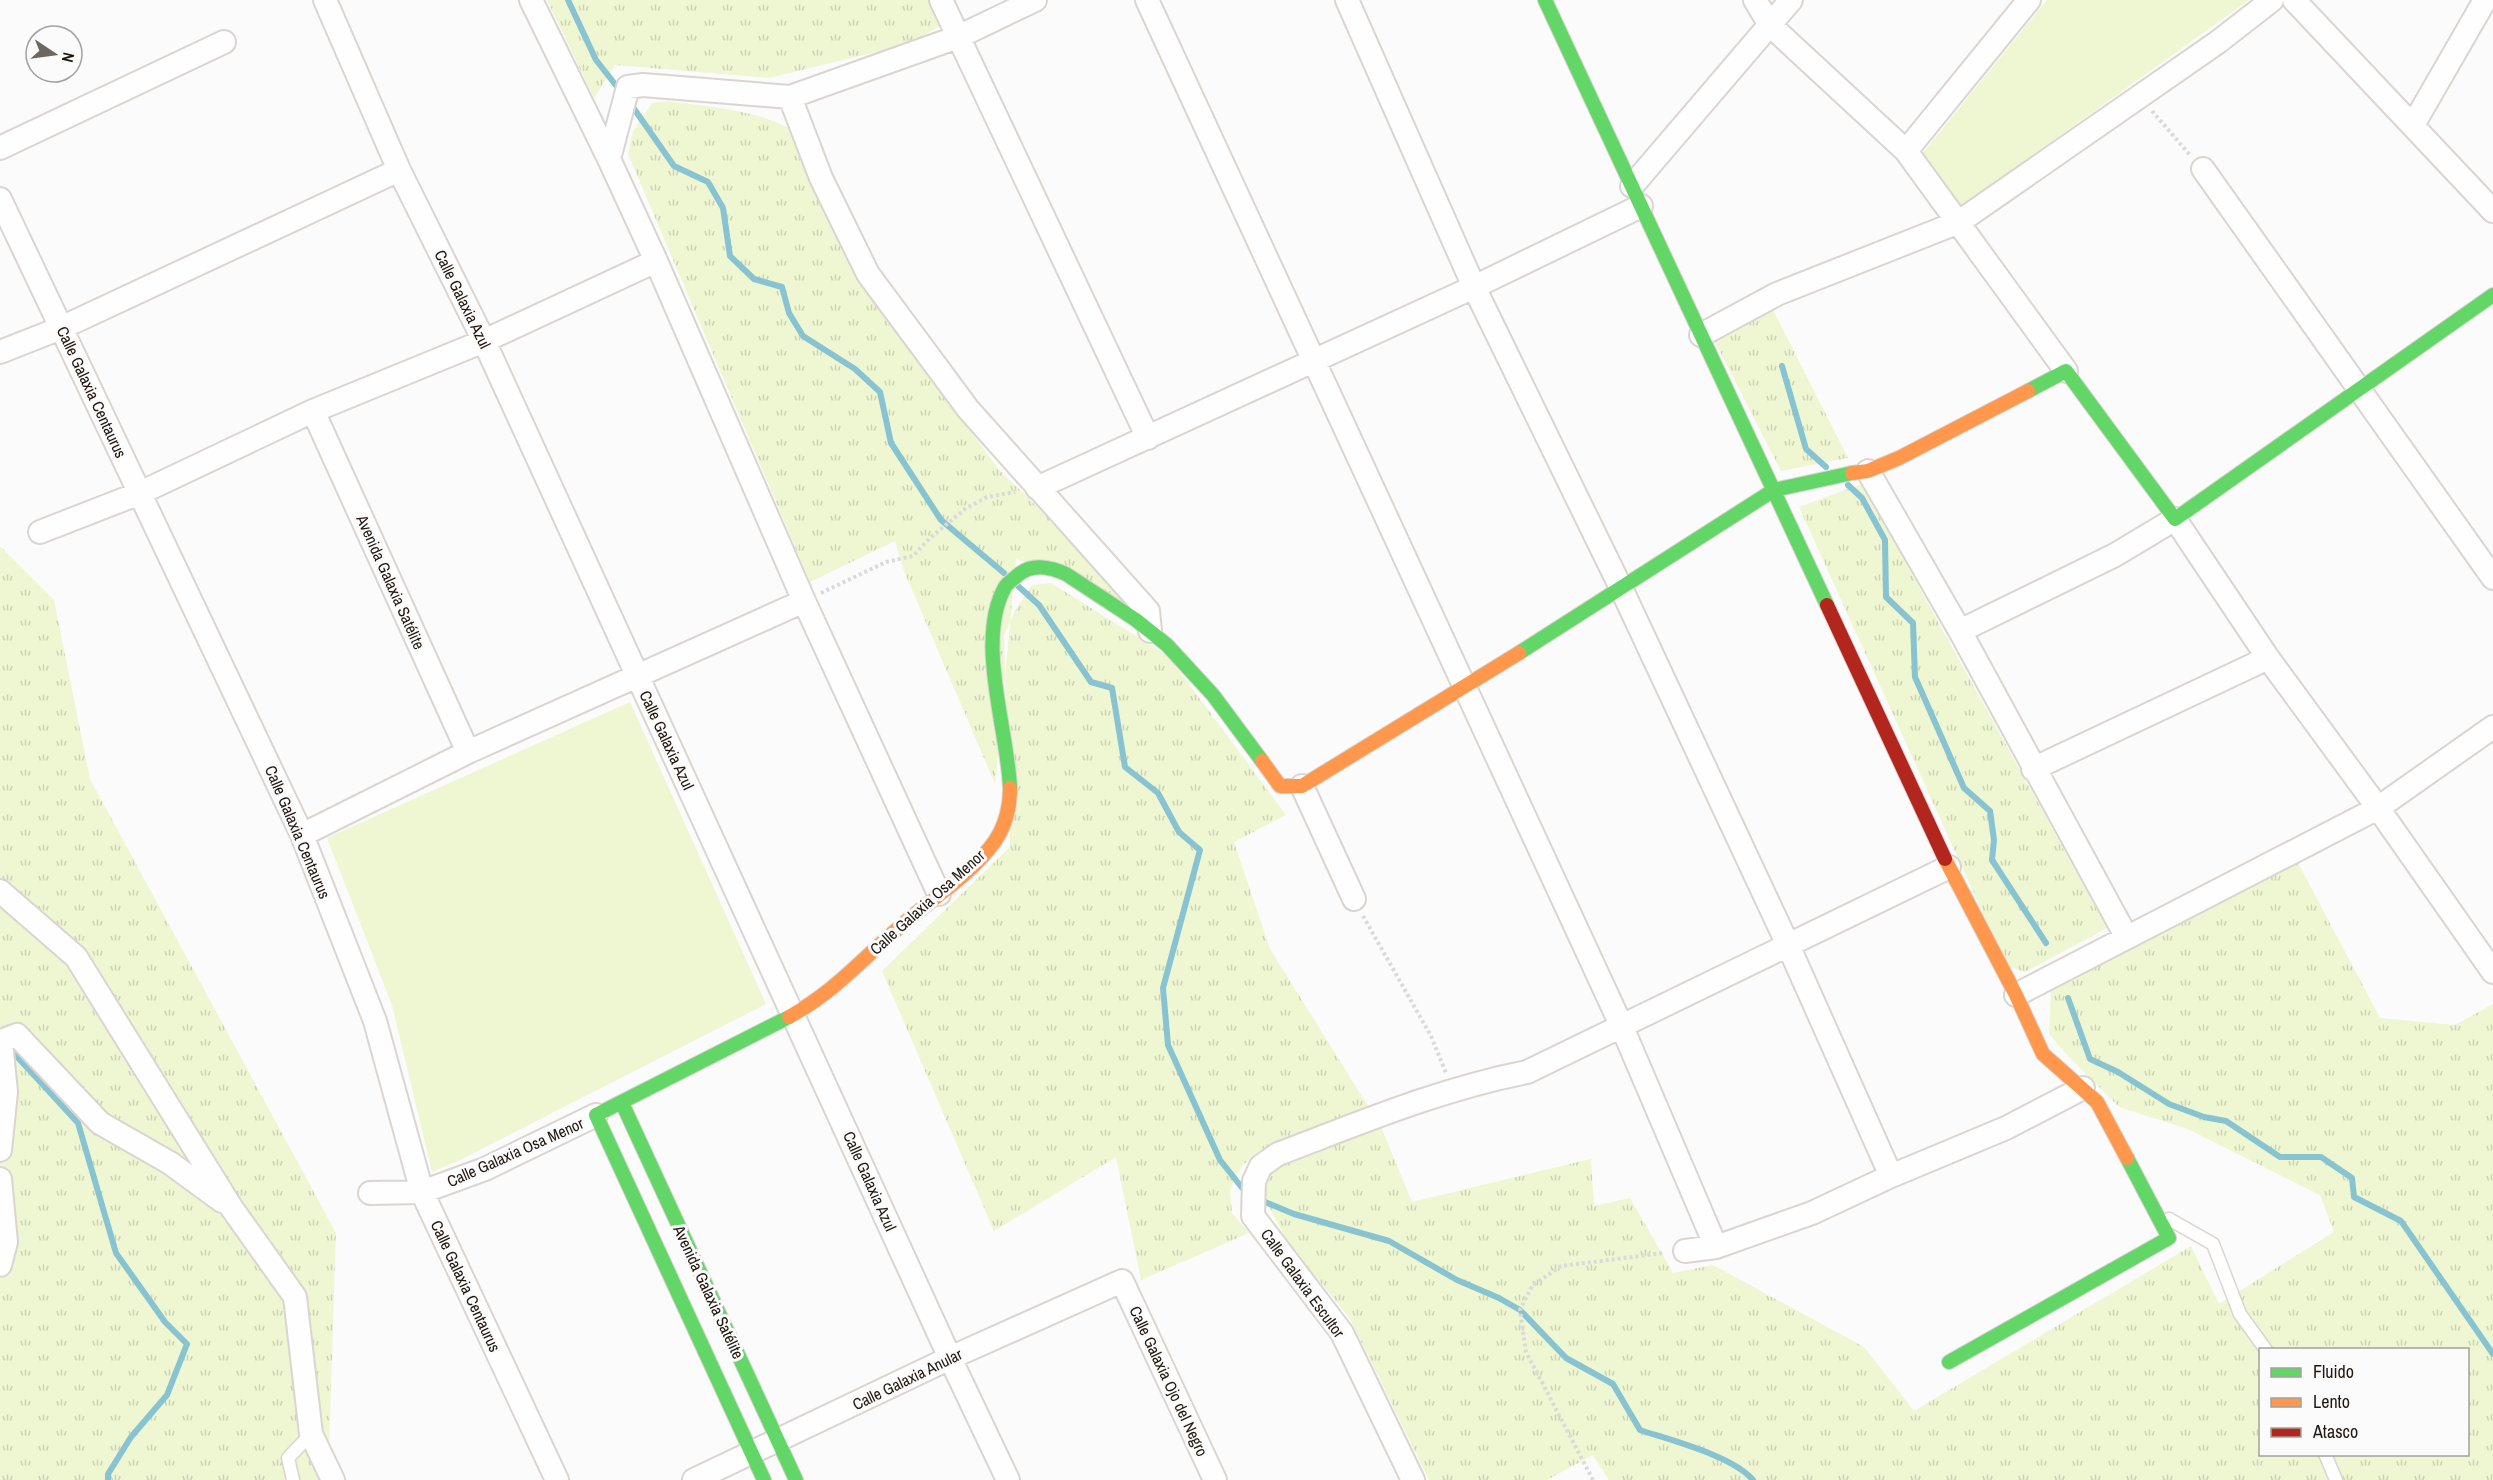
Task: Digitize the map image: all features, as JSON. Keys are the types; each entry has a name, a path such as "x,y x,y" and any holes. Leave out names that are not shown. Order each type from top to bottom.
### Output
{"street":[{"name":"Calle Galaxia Azul","path":"325,0 399,170 484,341 1008,1480"},
{"path":"531,0 656,261 804,601 939,894"},
{"path":"941,0 1148,438"},
{"path":"609,159 628,87 644,85 790,98 958,37 1035,0"},
{"path":"1147,0 1622,1027 1716,1247"},
{"path":"1347,0 1474,287 1621,588 1788,945 1891,1176"},
{"path":"1545,0 1949,867 2016,995 2043,1054 2097,1102 2169,1238 1948,1362"},
{"path":"1755,0 1770,25 1906,151 2175,519 2268,658 2378,808 2493,972"},
{"path":"1037,488 1474,287 1637,196 1791,0"},
{"path":"1906,151 2029,0"},
{"path":"1701,335 1777,294 1959,222 2218,42 2272,0"},
{"path":"2294,0 2493,211"},
{"path":"2413,125 2486,0"},
{"path":"0,148 224,42"},
{"path":"790,98 820,178 868,274 968,409 1148,611 1150,631"},
{"path":"2203,169 2493,578"},
{"path":"0,352 61,328 399,170"},
{"name":"Calle Galaxia Centaurus","path":"0,199 302,835 375,1021 422,1192 557,1480"},
{"path":"40,532 140,493 313,411 484,341 656,261"},
{"path":"1960,631 2115,555 2175,519 2493,295"},
{"path":"1353,899 1302,786 1464,688 1774,490 1868,471 1899,459 2066,371"},
{"name":"Avenida Galaxia Satélite","path":"313,411 468,752"},
{"path":"1868,471 1960,631 2033,769 2126,936"},
{"name":"Calle Galaxia Osa Menor","path":"370,1193 422,1192 485,1169 622,1103 794,1015 828,993 894,931 973,864 996,839 1005,819 1011,788 993,649 996,606 1004,587 1019,573 1037,567 1053,568 1069,576 1150,631 1199,678 1280,786 1302,786"},
{"path":"302,835 468,752 804,601"},
{"path":"2033,769 2268,658"},
{"path":"2016,995 2126,936 2378,808 2493,727"},
{"path":"1452,1090 1527,1072 1949,867"},
{"path":"0,891 76,957 231,1207 295,1297 311,1434 333,1480"},
{"path":"0,1150 6,1092 0,1041 17,1035 100,1123 170,1163 231,1207"},
{"path":"1685,1251 1716,1247 1812,1213 1891,1176 2006,1128 2083,1088"},
{"name":"Calle Galaxia Escultor","path":"1413,1480 1342,1333 1253,1216 1254,1181 1261,1166 1278,1154 1452,1090"},
{"name":"Avenida Galaxia Satélite","path":"622,1103 796,1480"},
{"name":"Avenida Galaxia Satélite","path":"596,1115 764,1480"},
{"path":"0,1179 6,1242 0,1265"},
{"name":"Calle Galaxia Anular","path":"694,1480 950,1358 1122,1281"},
{"name":"Calle Galaxia Ojo del Negro","path":"1122,1281 1215,1480"}],"lane":[{"path":"2155,1211 2213,1244 2240,1314 2265,1348"},
{"path":"293,1480 288,1458 311,1434"},
{"path":"2325,1456 2336,1480"}],"path":[{"path":"2139,97 2203,169"},
{"path":"804,601 886,561 913,556 965,509 987,497 1037,488"},
{"path":"1353,899 1431,1036 1452,1090"},
{"path":"1593,1480 1526,1352 1520,1310 1532,1286 1561,1266 1685,1251"}],"green space":[{"path":"547,0 931,0 943,24 909,44 769,78 615,65 594,98"},
{"path":"2047,0 2249,0 1962,206 1922,154"},
{"path":"668,101 745,113 788,128 807,178 859,280 1000,471 1072,540 1130,604 1016,559 995,784 904,571 895,541 810,582 628,154 633,131 652,103"},
{"path":"1771,306 1848,458 1781,471 1713,338"},
{"path":"1862,484 2107,928 2025,972 2007,966 1799,507"},
{"path":"0,546 54,600 90,779 336,1233 328,1480 0,1480"},
{"path":"1051,583 1168,656 1286,815 1234,842 1270,949 1368,1106 1257,1152 1242,1166 1230,1190 1232,1213 1249,1233 1141,1280 1116,1157 994,1231 882,971 1010,847 1004,635 1015,611 1032,585"},
{"path":"630,702 766,1004 456,1162 432,1172 392,1005 327,838"},
{"path":"2298,863 2380,1018 2455,1025 2493,1004 2493,1480 1609,1480 1593,1455 1547,1480 1429,1480 1349,1317 1289,1245 1265,1199 1264,1186 1270,1171 1381,1127 1412,1202 1591,1159 1594,1206 1630,1198 1673,1273 1713,1265 1864,1347 1914,1411 2191,1246 2219,1304 2334,1232 2320,1195 2188,1129 2119,1107 2049,1034 2051,990"}],"waterway":[{"path":"568,0 596,60 622,93"},
{"path":"630,103 674,166 708,182 723,208 730,256 754,279 782,287 789,313 803,336 855,369 880,392 891,443 941,520 1004,573"},
{"path":"1782,366 1806,449 1826,467"},
{"path":"1848,485 1862,498 1885,540 1886,597 1913,623 1915,677 1964,788 1990,811 1994,840 1992,860 2046,943"},
{"path":"1018,586 1039,605 1091,682 1112,688 1125,767 1158,793 1179,832 1200,850 1163,988 1168,1045 1220,1160 1247,1194"},
{"path":"2068,998 2090,1059 2118,1072 2169,1104 2204,1117 2226,1121 2280,1157 2321,1157 2352,1178 2354,1197 2401,1221 2493,1354"},
{"path":"10,1049 78,1123 116,1253 165,1322 187,1344 167,1395 131,1437 108,1474 108,1480"},
{"path":"1265,1202 1294,1214 1389,1241 1457,1280 1499,1298 1520,1310 1566,1358 1613,1384 1640,1430 1716,1456 1744,1471 1753,1480"}],"traffic: fast":[{"path":"1545,0 1827,605"},
{"path":"2028,391 2066,371 2175,519 2493,295"},
{"path":"1519,653 1774,490 1852,473"},
{"path":"1010,788 993,659 993,633 997,609 1005,587 1023,571 1035,568 1048,568 1066,574 1136,620 1167,645 1213,695 1262,761"},
{"path":"764,1480 596,1115 789,1017"},
{"path":"622,1103 796,1480"},
{"path":"1949,1362 2169,1238 2127,1158"}],"traffic: slow":[{"path":"1852,473 1868,471 1899,458 2028,391"},
{"path":"1262,761 1280,786 1302,786 1519,653"},
{"path":"789,1017 835,985 903,924 975,865 1002,829 1008,809 1010,788"},
{"path":"1945,859 2016,995 2043,1054 2097,1102 2127,1158"}],"traffic: jam":[{"path":"1827,605 1945,859"}]}
